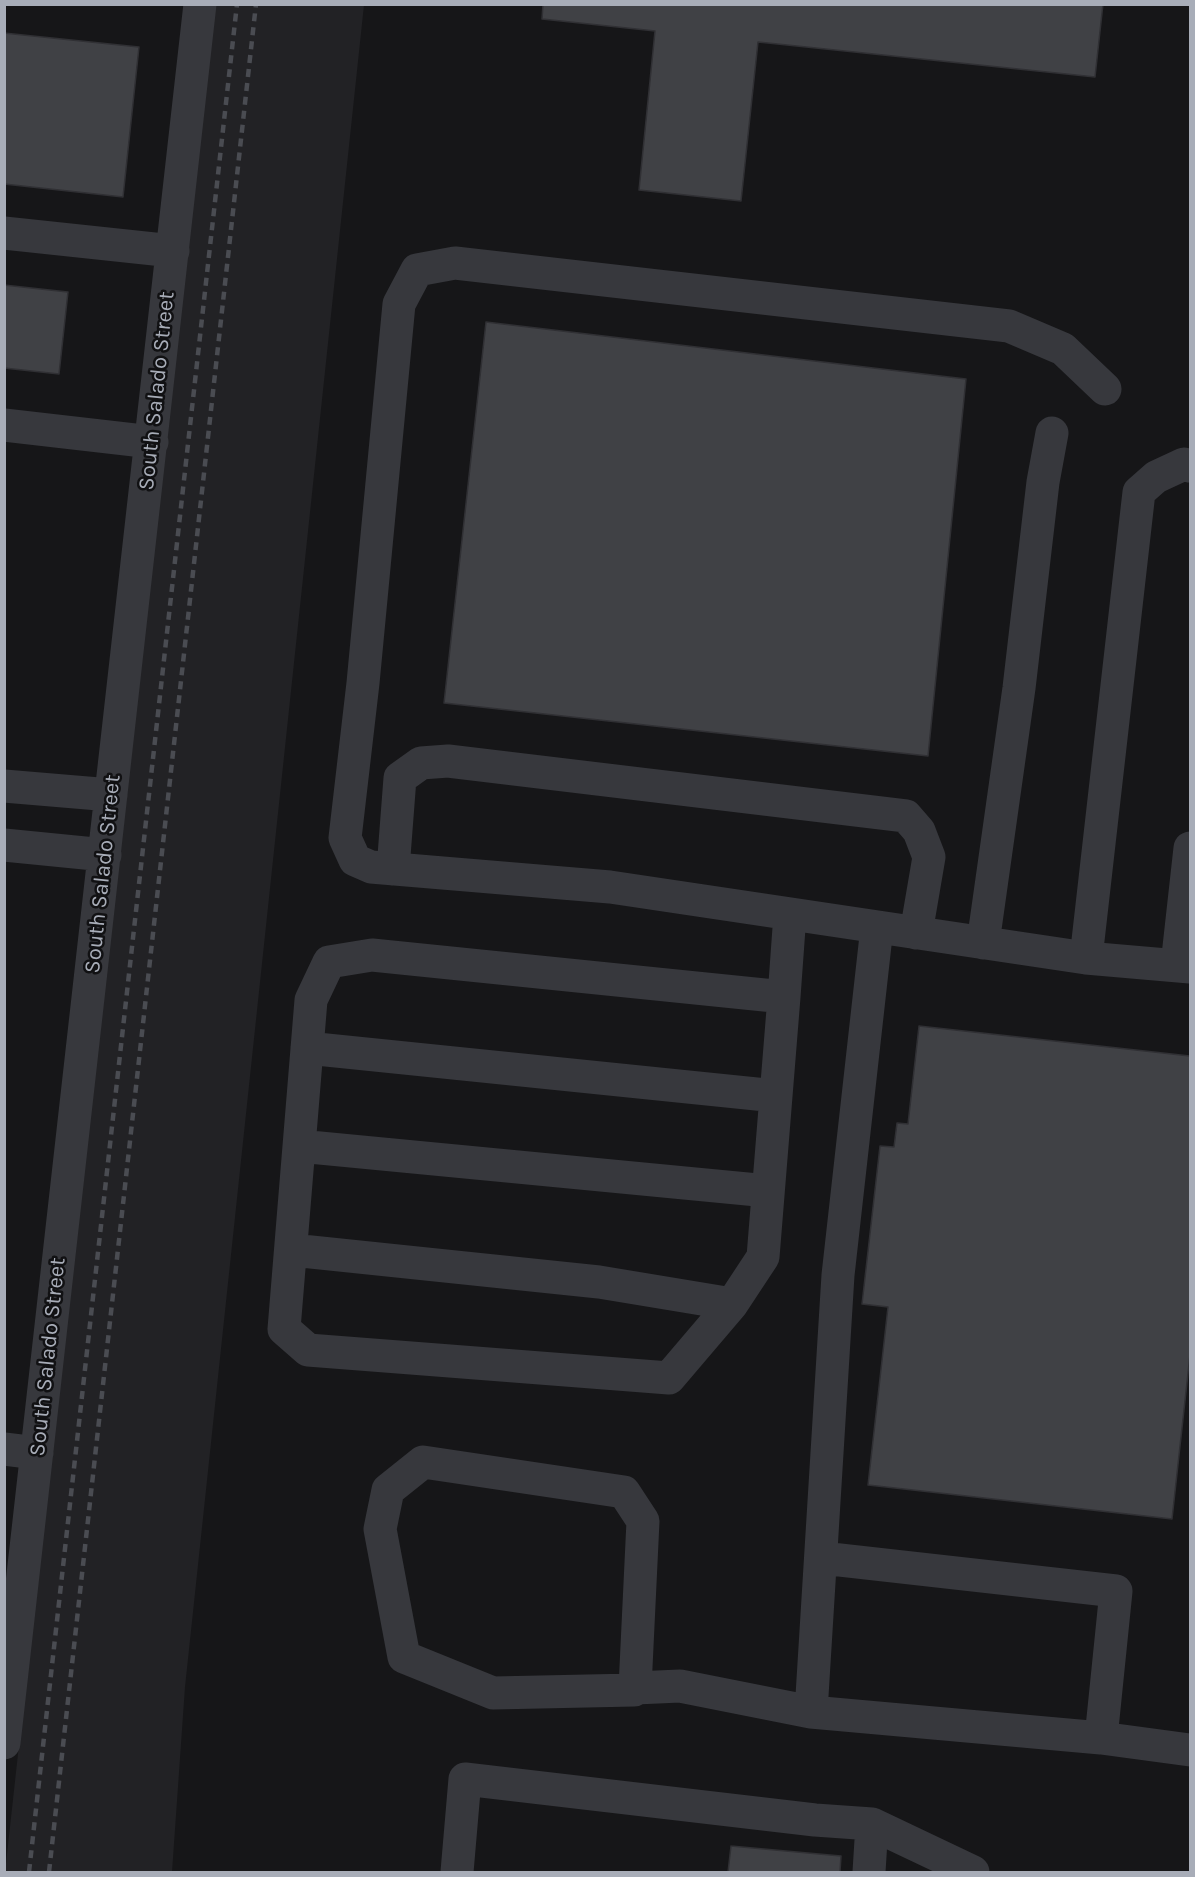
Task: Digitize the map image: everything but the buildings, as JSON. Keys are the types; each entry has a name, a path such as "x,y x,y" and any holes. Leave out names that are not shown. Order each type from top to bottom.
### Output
{"street":[{"name":"South Salado Street","path":"4,1743 200,4"},
{"path":"4,233 173,251"},
{"path":"1106,389 1063,349 1009,326 456,263 417,270 399,304 363,683 345,838 355,860 371,867 610,887 1086,958 1184,966 1191,848"},
{"path":"4,425 152,442"},
{"path":"983,943 1019,688 1043,482 1053,433"},
{"path":"1086,958 1138,492 1156,477 1184,464 1191,466"},
{"path":"393,869 400,778 422,763 448,761 894,814 906,816 919,831 930,857 916,933"},
{"path":"4,786 111,795"},
{"path":"4,845 105,855"},
{"path":"784,997 372,955 329,962 311,1000 284,1329 308,1350 669,1378 732,1304 763,1257 784,997 790,914"},
{"path":"811,1712 838,1275 878,927"},
{"path":"307,1048 776,1096"},
{"path":"299,1146 768,1191"},
{"path":"292,1250 599,1282 732,1304"},
{"path":"4,1449 37,1453"},
{"path":"635,1688 643,1521 624,1492 423,1462 388,1490 380,1529 404,1657 493,1693 634,1690 635,1688 680,1686 811,1712 1101,1738 1191,1750"},
{"path":"822,1558 1116,1591 1101,1738"},
{"path":"457,1872 465,1779 815,1820 872,1824 973,1872"},
{"path":"869,1872 872,1824"}],"shaded area":[{"path":"210,5 364,5 185,1687 172,1872 5,1872"}],"railway":[{"path":"29,1872 237,4"},
{"path":"49,1872 256,4"}]}
